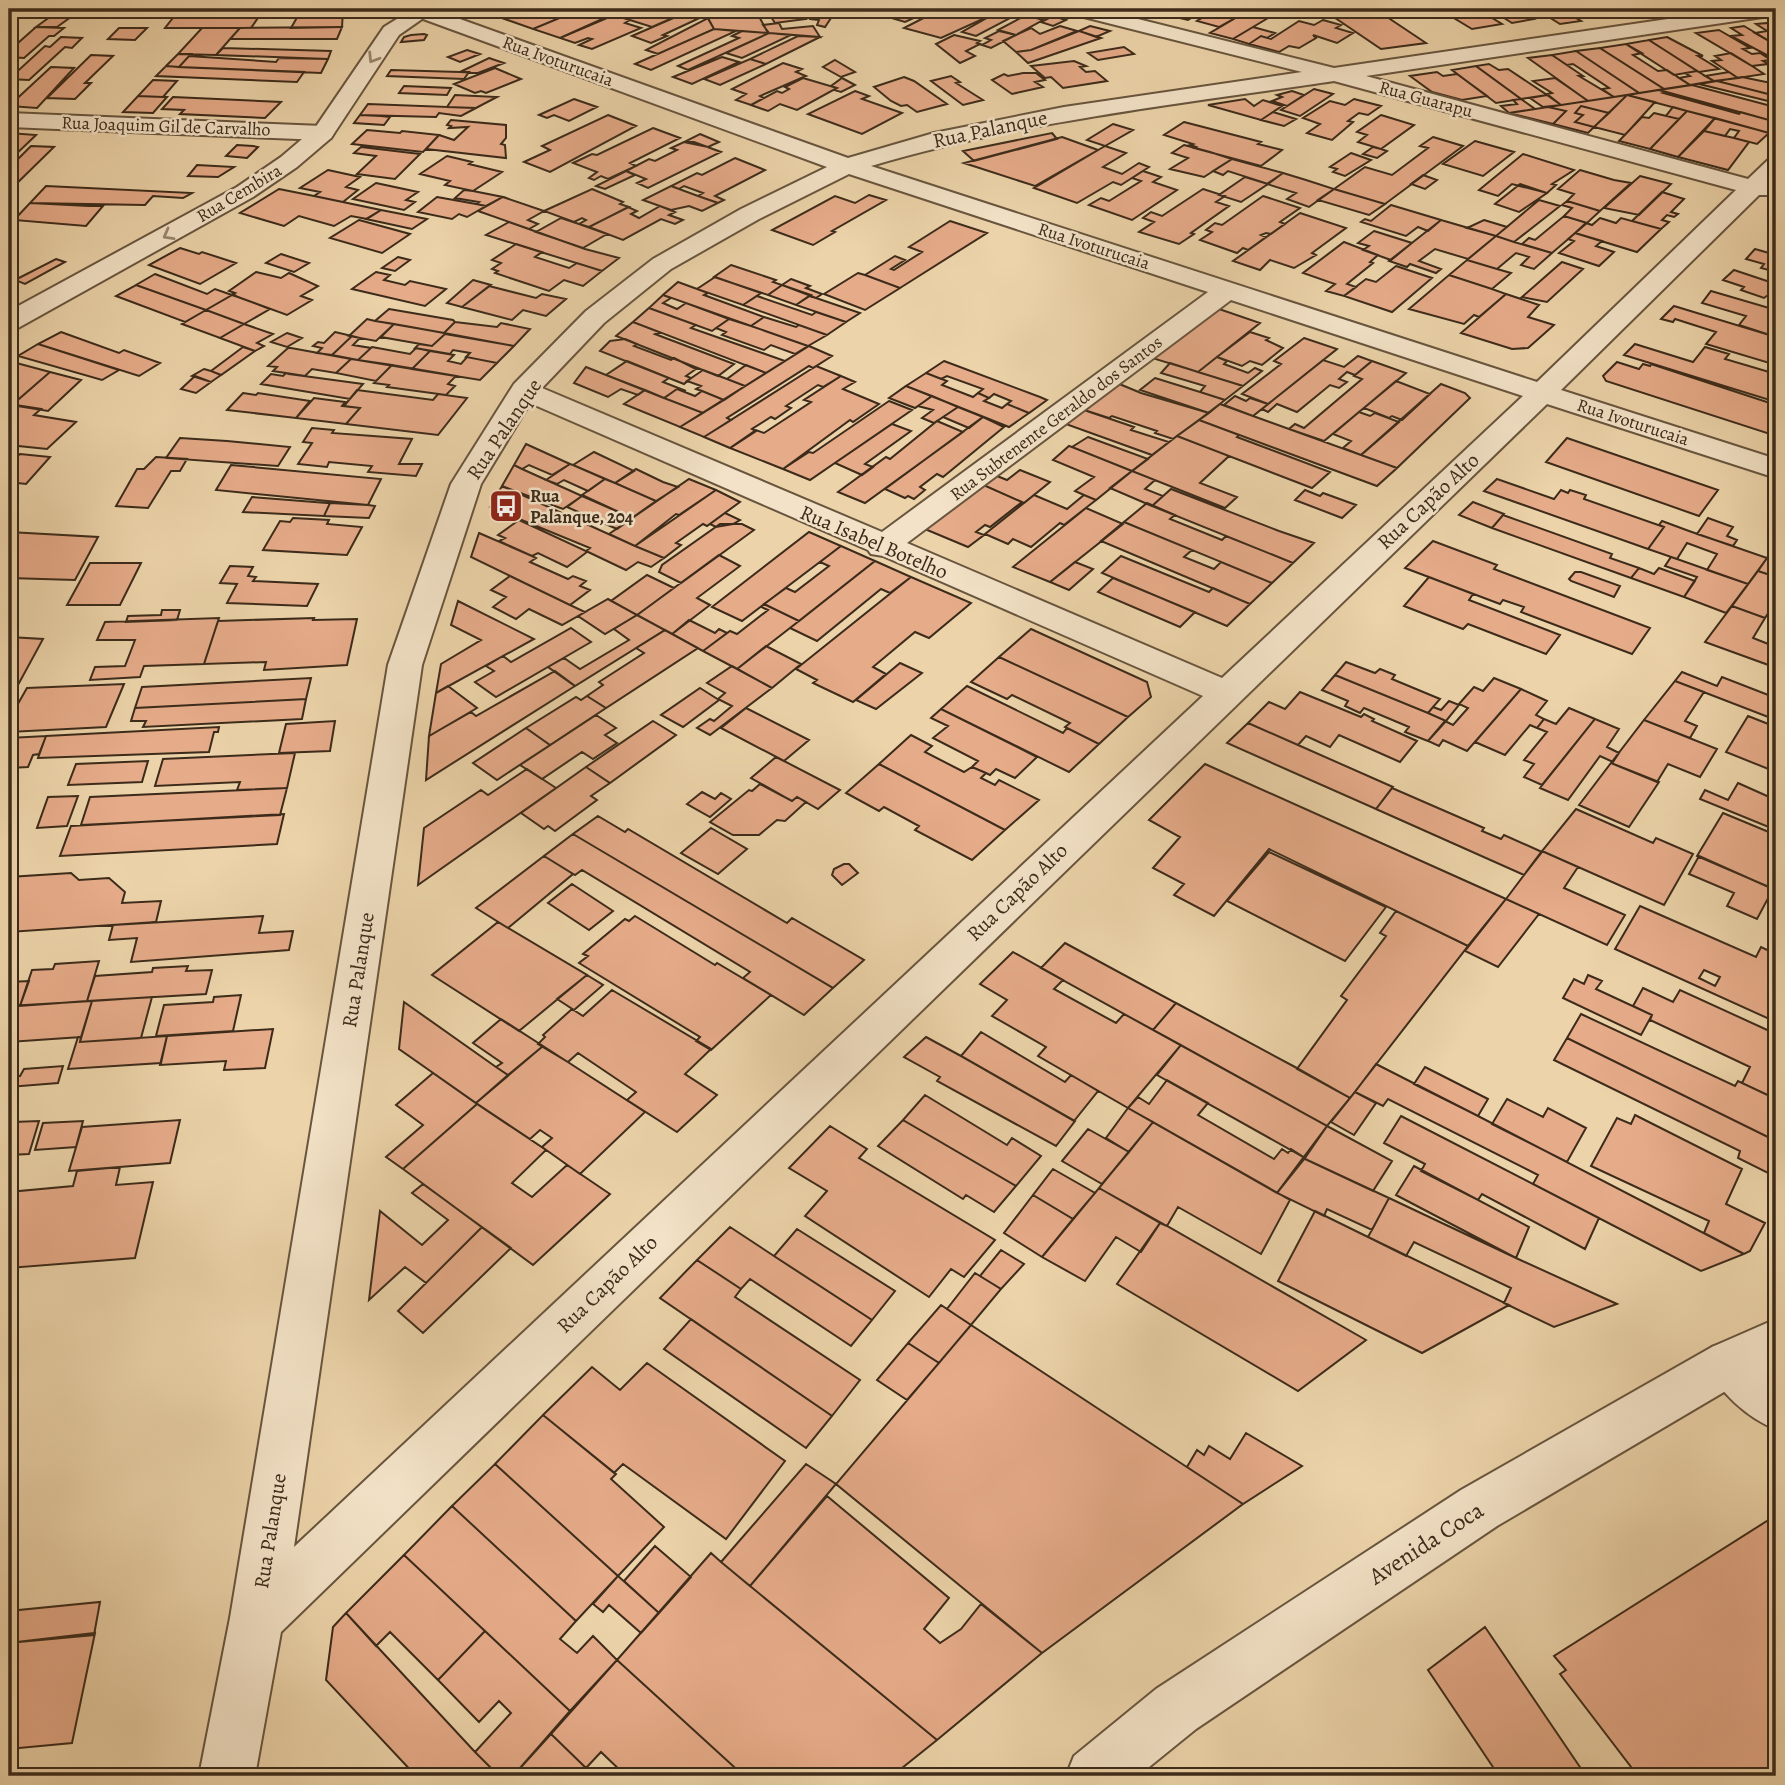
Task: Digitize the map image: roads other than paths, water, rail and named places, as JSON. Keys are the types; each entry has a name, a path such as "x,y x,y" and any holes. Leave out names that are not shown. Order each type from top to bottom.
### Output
{"street":[{"name":"Rua Guarapu","path":"1076,9 1768,181"},
{"name":"Rua Palanque","path":"227,1776 257,1618 405,665 466,484 524,390 595,317 662,264 750,214 847,166 934,140 1065,114 1776,9"},
{"name":"Rua Cembira","path":"9,321 245,192 289,162 323,133 391,31 426,10"},
{"name":"Rua Ivoturucaia","path":"426,10 847,166 1776,468"},
{"name":"Rua Joaquim Gil de Carvalho","path":"9,120 323,133"},
{"name":"Rua Capão Alto","path":"257,1618 1225,692 1768,181"},
{"name":"Rua Subtenente Geraldo dos Santos","path":"883,547 1229,289"},
{"name":"Rua Isabel Botelho","path":"524,390 883,547 1225,692"},
{"name":"Avenida Coca","path":"1094,1776 1176,1709 1479,1508 1729,1363 1776,1340"},
{"path":"1729,1363 1776,1406"}],"place":[{"name":"Rua Palanque, 204","path":"506,506"}]}
